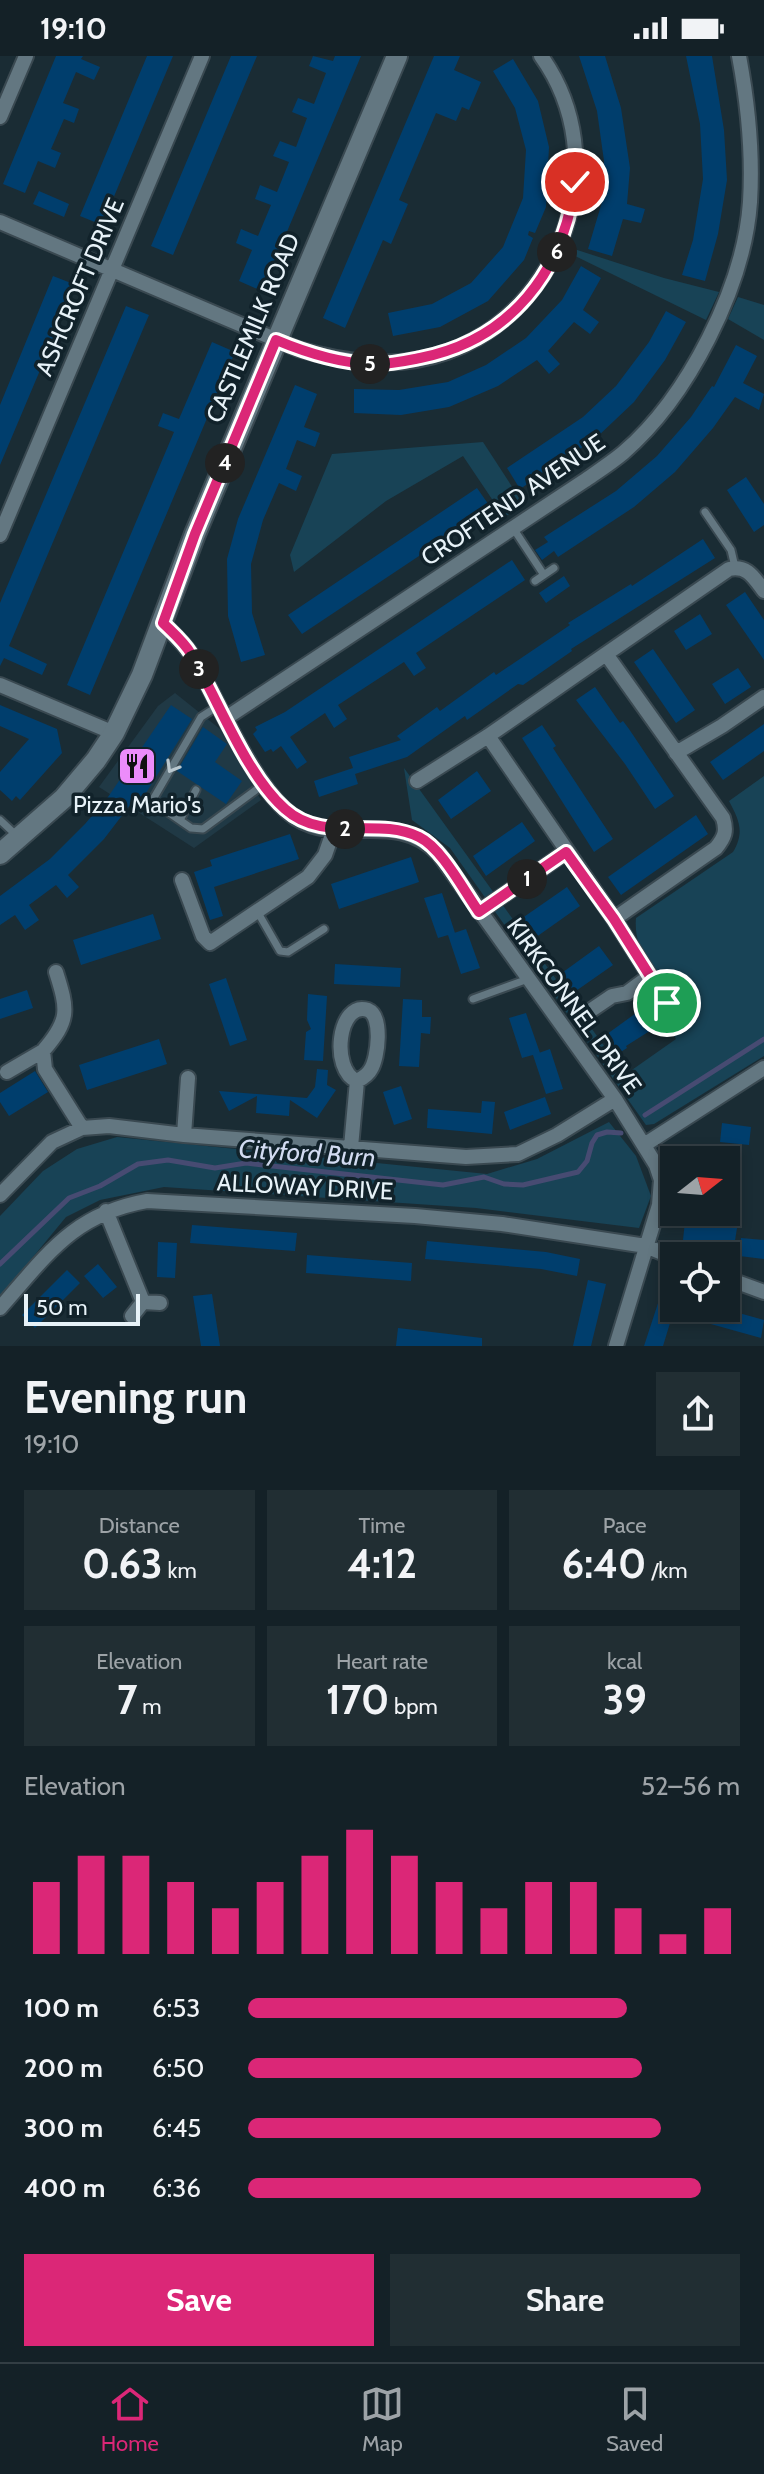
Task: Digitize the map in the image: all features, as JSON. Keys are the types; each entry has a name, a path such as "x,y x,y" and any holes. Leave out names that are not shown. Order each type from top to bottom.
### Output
{"street":[{"path":"0,117 26,56"},
{"name":"ASHCROFT DRIVE","path":"0,535 202,56"},
{"name":"CASTLEMILK ROAD","path":"0,854 64,798 114,733 142,675 195,534 397,56"},
{"path":"0,222 276,340 339,361 374,364 444,353 499,326 530,292 559,247 571,212 575,140 566,104 541,56"},
{"name":"CROFTEND AVENUE","path":"222,712 513,528 624,452 658,416 690,372 718,318 739,262 750,204 751,144 739,56"},
{"path":"417,781 488,736 729,569 740,566 750,572 764,591"},
{"name":"KIRKCONNEL DRIVE","path":"163,623 190,651 264,784 296,818 310,825 334,829 391,830 418,836 439,854 615,1099 644,1145 661,1180 659,1205 616,1346"},
{"path":"606,654 723,818 726,830 716,848 614,919"},
{"path":"0,685 114,733"},
{"path":"676,753 764,697"},
{"path":"488,736 614,919 667,1003"},
{"path":"182,880 203,936 210,943 308,877 325,855 334,829"},
{"path":"479,912 566,852"},
{"path":"7,1072 43,1051 65,1021 65,1002 56,972"},
{"path":"584,1015 612,996 627,993 650,976"},
{"path":"356,1010 368,1010 375,1016 378,1025 375,1060 367,1075 357,1081 346,1075 341,1066 343,1024 348,1015 356,1010"},
{"path":"43,1051 45,1069 82,1128"},
{"path":"644,1145 764,1068"},
{"path":"184,1135 188,1078"},
{"path":"351,1147 357,1081"},
{"path":"0,1195 52,1142 82,1128 109,1126 184,1135 466,1157 518,1154 557,1135 615,1099"},
{"name":"ALLOWAY DRIVE","path":"0,1308 74,1229 106,1211 128,1204 169,1201 415,1216 548,1229 646,1246 660,1252"},
{"path":"106,1211 143,1302"},
{"path":"740,1283 764,1292"},
{"path":"143,1302 160,1303"},
{"path":"132,1316 143,1302"}],"lane":[{"path":"705,512 731,550 735,567"},
{"path":"513,528 544,575"},
{"path":"535,581 554,568"},
{"path":"222,712 201,717 152,801 191,828 203,829 264,784"},
{"path":"180,820 196,790"},
{"path":"0,820 20,839"},
{"path":"257,911 280,951 288,952 324,929"},
{"path":"473,999 528,979"}],"shaded area":[{"path":"571,248 719,292 706,320 569,253"},
{"path":"738,297 764,305 764,340 728,319"},
{"path":"483,442 524,505 504,517 463,456 386,501 294,572 290,555 332,454"},
{"path":"175,693 220,729 261,800 194,848 99,787 158,706"},
{"path":"404,768 620,1068 629,1072 676,1039 652,1001 656,998 663,1009 673,1002 642,952 636,918 733,852 739,838 739,826 729,801 764,776 764,1056 654,1124 646,1125 450,848 412,820"},
{"path":"609,1122 636,1156 651,1196 639,1228 476,1208 164,1187 100,1200 66,1217 0,1297 0,1216 43,1171 77,1149 117,1137 487,1174 537,1159"}],"building":[{"path":"56,56 83,56 81,59 100,67 94,80 76,72 63,103 79,109 74,123 64,119 51,149 61,153 55,168 38,161 25,193 3,184"},
{"path":"147,56 173,56 102,225 80,216"},
{"path":"231,56 257,56 173,255 151,246"},
{"path":"313,56 333,61 335,56 361,56 262,291 239,281 252,250 236,243 241,229 258,236 271,205 255,199 260,185 277,192 289,162 273,156 280,141 296,147 307,118 292,112 298,98 314,104 326,73 309,66"},
{"path":"434,56 460,56 454,70 481,82 469,110 462,107 456,121 436,113 399,200 408,204 391,244 383,240 345,328 323,318"},
{"path":"579,56 605,56 621,108 630,168 627,204 645,209 641,223 623,219 612,256 588,249 602,202 604,161 597,111"},
{"path":"686,56 712,56 724,130 727,180 718,234 705,281 682,275 693,240 703,179 700,124"},
{"path":"513,59 538,101 549,147 546,207 535,233 529,231 528,235 533,238 524,260 488,301 440,327 393,336 388,313 432,304 471,283 503,247 523,198 526,150 515,108 493,71"},
{"path":"39,191 69,204 64,217 33,204"},
{"path":"581,266 601,278 583,310 599,322 590,334 574,322 548,351 560,364 549,374 537,360 498,386 449,407 401,415 354,413 354,389 399,390 448,382 486,365 526,338 562,300"},
{"path":"53,276 76,285 0,465 0,405"},
{"path":"126,306 149,315 9,646 47,664 42,675 4,658 0,666 0,603"},
{"path":"666,311 686,322 665,360 634,402 596,438 520,489 507,468 583,417 616,386 649,342"},
{"path":"212,342 235,352 90,695 67,685 174,432 158,426 163,413 179,419"},
{"path":"736,345 757,356 743,383 764,394 759,410 735,397 675,472 634,507 558,557 554,551 542,560 535,550 548,542 544,537 616,491 657,456 714,387"},
{"path":"295,385 317,394 304,427 320,433 315,447 297,440 286,469 302,476 296,491 279,483 263,520 251,564 252,613 265,655 241,662 228,616 227,559 238,519"},
{"path":"746,477 764,504 764,525 754,532 727,490"},
{"path":"477,488 491,508 302,634 288,615"},
{"path":"703,539 715,558 571,649 523,685 518,684 467,720 465,716 407,757 355,774 358,784 319,797 314,781 353,768 349,757 401,740 397,736 437,707 440,711 494,672 496,675 570,625 568,623"},
{"path":"512,560 525,580 416,653 426,668 414,676 404,662 338,705 347,719 334,728 325,713 290,737 307,762 297,769 281,746 273,752 271,749 265,752 253,734 257,730 255,727 285,712"},
{"path":"564,576 570,586 546,603 539,593"},
{"path":"745,592 764,620 764,660 726,605"},
{"path":"700,614 712,634 686,650 674,631"},
{"path":"653,649 695,710 676,723 634,662"},
{"path":"738,668 751,687 725,704 712,684"},
{"path":"595,687 620,723 623,721 629,729 674,796 655,809 576,700"},
{"path":"0,705 57,729 62,753 20,800 16,796 12,801 0,790 0,772 29,739 0,726"},
{"path":"171,705 192,719 136,809 130,805 104,839 68,875 79,887 67,898 56,885 29,905 39,920 25,930 15,915 0,925 0,896 50,859 85,824 108,797"},
{"path":"764,724 764,751 723,780 710,762"},
{"path":"542,725 556,746 553,748 613,839 594,852 522,738"},
{"path":"203,727 227,744 215,762 242,781 226,804 177,771"},
{"path":"477,771 491,791 451,819 438,800"},
{"path":"696,815 708,834 621,895 608,877"},
{"path":"522,822 535,841 486,876 473,856"},
{"path":"290,834 299,859 214,887 223,916 210,920 194,872 212,866 210,860"},
{"path":"411,857 419,882 339,909 331,884"},
{"path":"567,887 580,906 532,940 518,921"},
{"path":"442,893 455,933 438,938 424,898"},
{"path":"153,914 161,939 81,965 73,940"},
{"path":"466,929 480,968 461,974 448,935"},
{"path":"599,946 613,965 573,993 559,975"},
{"path":"335,964 401,968 400,987 334,984"},
{"path":"226,978 247,1040 230,1046 209,984"},
{"path":"27,990 33,1008 0,1019 0,999"},
{"path":"308,994 327,996 323,1061 304,1060 306,1032 311,1029 307,1020"},
{"path":"403,999 422,1000 422,1017 431,1017 430,1034 421,1033 419,1067 399,1066"},
{"path":"643,1008 656,1027 616,1055 603,1037"},
{"path":"526,1013 540,1053 522,1058 509,1018"},
{"path":"159,1039 167,1064 87,1090 79,1065"},
{"path":"550,1049 563,1089 546,1094 533,1055"},
{"path":"317,1069 328,1070 327,1085 336,1090 317,1118 290,1100 289,1116 256,1113 257,1096 229,1111 219,1091 307,1098 315,1087"},
{"path":"35,1071 48,1092 9,1116 0,1102 0,1093"},
{"path":"401,1086 412,1119 394,1125 383,1092"},
{"path":"545,1097 551,1114 510,1130 504,1112"},
{"path":"482,1101 495,1102 492,1134 427,1128 428,1109 481,1113"},
{"path":"722,1123 751,1127 749,1145 720,1142"},
{"path":"192,1225 297,1233 295,1251 190,1243"},
{"path":"684,1226 737,1228 735,1242 683,1240"},
{"path":"741,1238 764,1240 764,1259 740,1256"},
{"path":"427,1241 546,1252 580,1259 577,1276 541,1269 425,1259"},
{"path":"158,1242 177,1243 175,1278 157,1277"},
{"path":"307,1255 412,1263 411,1281 306,1273"},
{"path":"98,1264 117,1287 103,1298 84,1276"},
{"path":"67,1270 80,1283 35,1328 22,1315"},
{"path":"588,1280 606,1284 591,1346 573,1346"},
{"path":"212,1294 220,1346 201,1346 193,1296"},
{"path":"660,1297 660,1322 670,1322 663,1346 644,1346"},
{"path":"740,1313 764,1320 761,1338 704,1322 740,1322"},
{"path":"398,1328 482,1338 482,1346 396,1346"}],"waterway":[{"name":"Cityford Burn","path":"645,1115 764,1039"},
{"name":"Cityford Burn","path":"0,1264 69,1198 100,1186 138,1164 168,1160 215,1168 246,1163 443,1185 484,1177 504,1184 523,1185 578,1172 587,1161 597,1135 621,1133"}],"place":[{"name":"Pizza Mario's","path":"137,766"}],"route":[{"path":"575,182 571,212 559,247 545,271 499,326 475,340 444,353 374,364 339,361 276,340 195,534 163,623 190,651 218,706 271,795 296,818 310,825 334,829 391,830 418,836 439,854 479,912 566,852 614,919 667,1003"}]}
